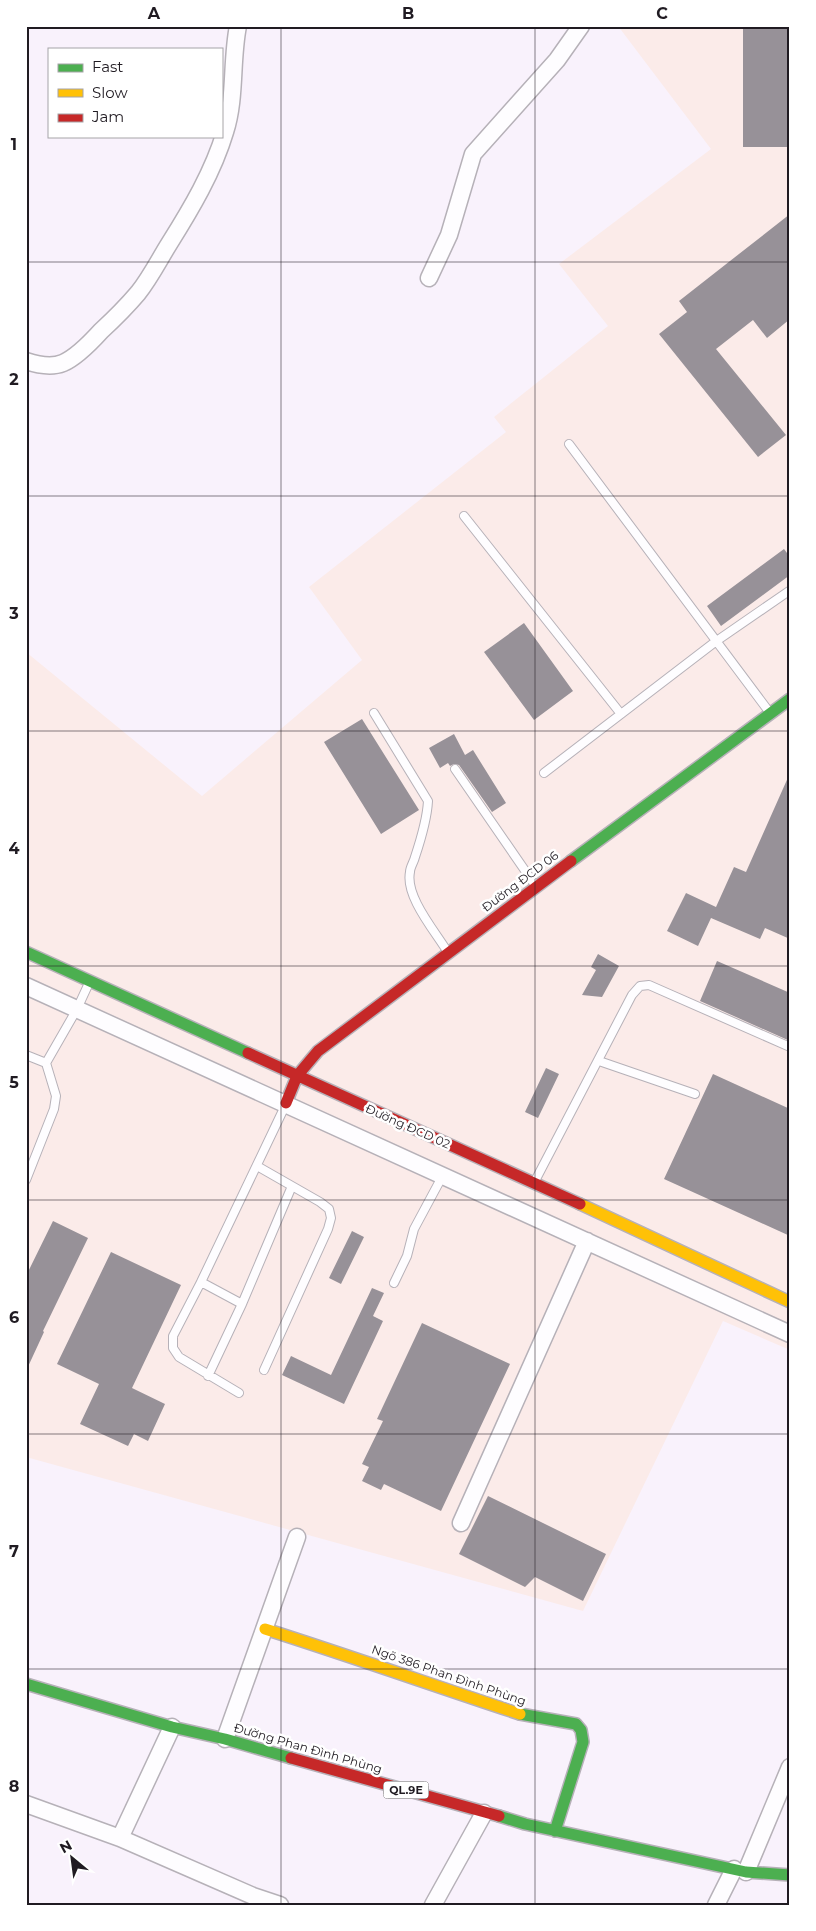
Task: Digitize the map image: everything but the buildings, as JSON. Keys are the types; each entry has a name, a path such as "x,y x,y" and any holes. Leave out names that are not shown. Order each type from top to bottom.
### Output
{"street":[{"path":"26,360 47,365 61,364 70,359 95,338 128,304 139,292 156,266 196,200 225,132 230,106 234,49 238,26"},
{"path":"429,278 449,235 473,154 557,60 582,26"},
{"name":"Đường ĐCD 06","path":"286,1104 297,1076 318,1051 336,1036 790,699"},
{"name":"Đường ĐCD 02","path":"26,952 534,1183 790,1302"},
{"path":"26,986 790,1334"},
{"path":"461,1523 587,1241"},
{"path":"225,1739 297,1537"},
{"name":"Ngõ 386 Phan Đình Phùng","path":"265,1630 366,1660 428,1684 508,1708 524,1715 576,1724 581,1730 583,1742 556,1831"},
{"name":"Đường Phan Đình Phùng","path":"26,1684 172,1727 225,1739 484,1813 556,1831 740,1870 790,1875"},
{"path":"120,1838 172,1727"},
{"path":"716,1905 740,1870 790,1767"},
{"path":"26,1804 120,1838 253,1896 280,1905"},
{"path":"433,1905 484,1813"}],"lane":[{"path":"568,444 770,713"},
{"path":"464,516 621,714"},
{"path":"544,773 715,642 789,590"},
{"path":"374,713 428,801 428,813 410,870 409,882 413,896 448,952"},
{"path":"455,769 536,887"},
{"path":"26,1180 55,1103 56,1096 46,1063 77,1009 90,981"},
{"path":"534,1183 632,995 640,986 649,984 790,1047"},
{"path":"26,1054 46,1063"},
{"path":"599,1061 695,1094"},
{"path":"239,1393 179,1357 173,1348 173,1336 201,1282 286,1104"},
{"path":"257,1166 329,1209 330,1218 328,1229 264,1370"},
{"path":"394,1283 407,1256 414,1229 443,1175"},
{"path":"208,1376 242,1304 292,1186"},
{"path":"201,1282 242,1304"}],"shaded area":[{"path":"618,26 790,26 790,1350 723,1321 583,1611 26,1457 26,652 202,796 362,660 309,587 506,432 494,417 608,326 559,264 711,149"}],"traffic: fast":[{"path":"571,861 790,699"},
{"path":"26,952 248,1053"},
{"path":"26,1684 172,1727 225,1739 291,1758"},
{"path":"520,1714 576,1724 581,1730 583,1742 555,1831"},
{"path":"499,1816 525,1824 746,1872 790,1875"}],"traffic: slow":[{"path":"580,1204 790,1302"},
{"path":"265,1629 520,1714"}],"traffic: jam":[{"path":"286,1103 297,1076 318,1051 571,861"},
{"path":"248,1053 580,1204"},
{"path":"291,1758 499,1816"}]}
